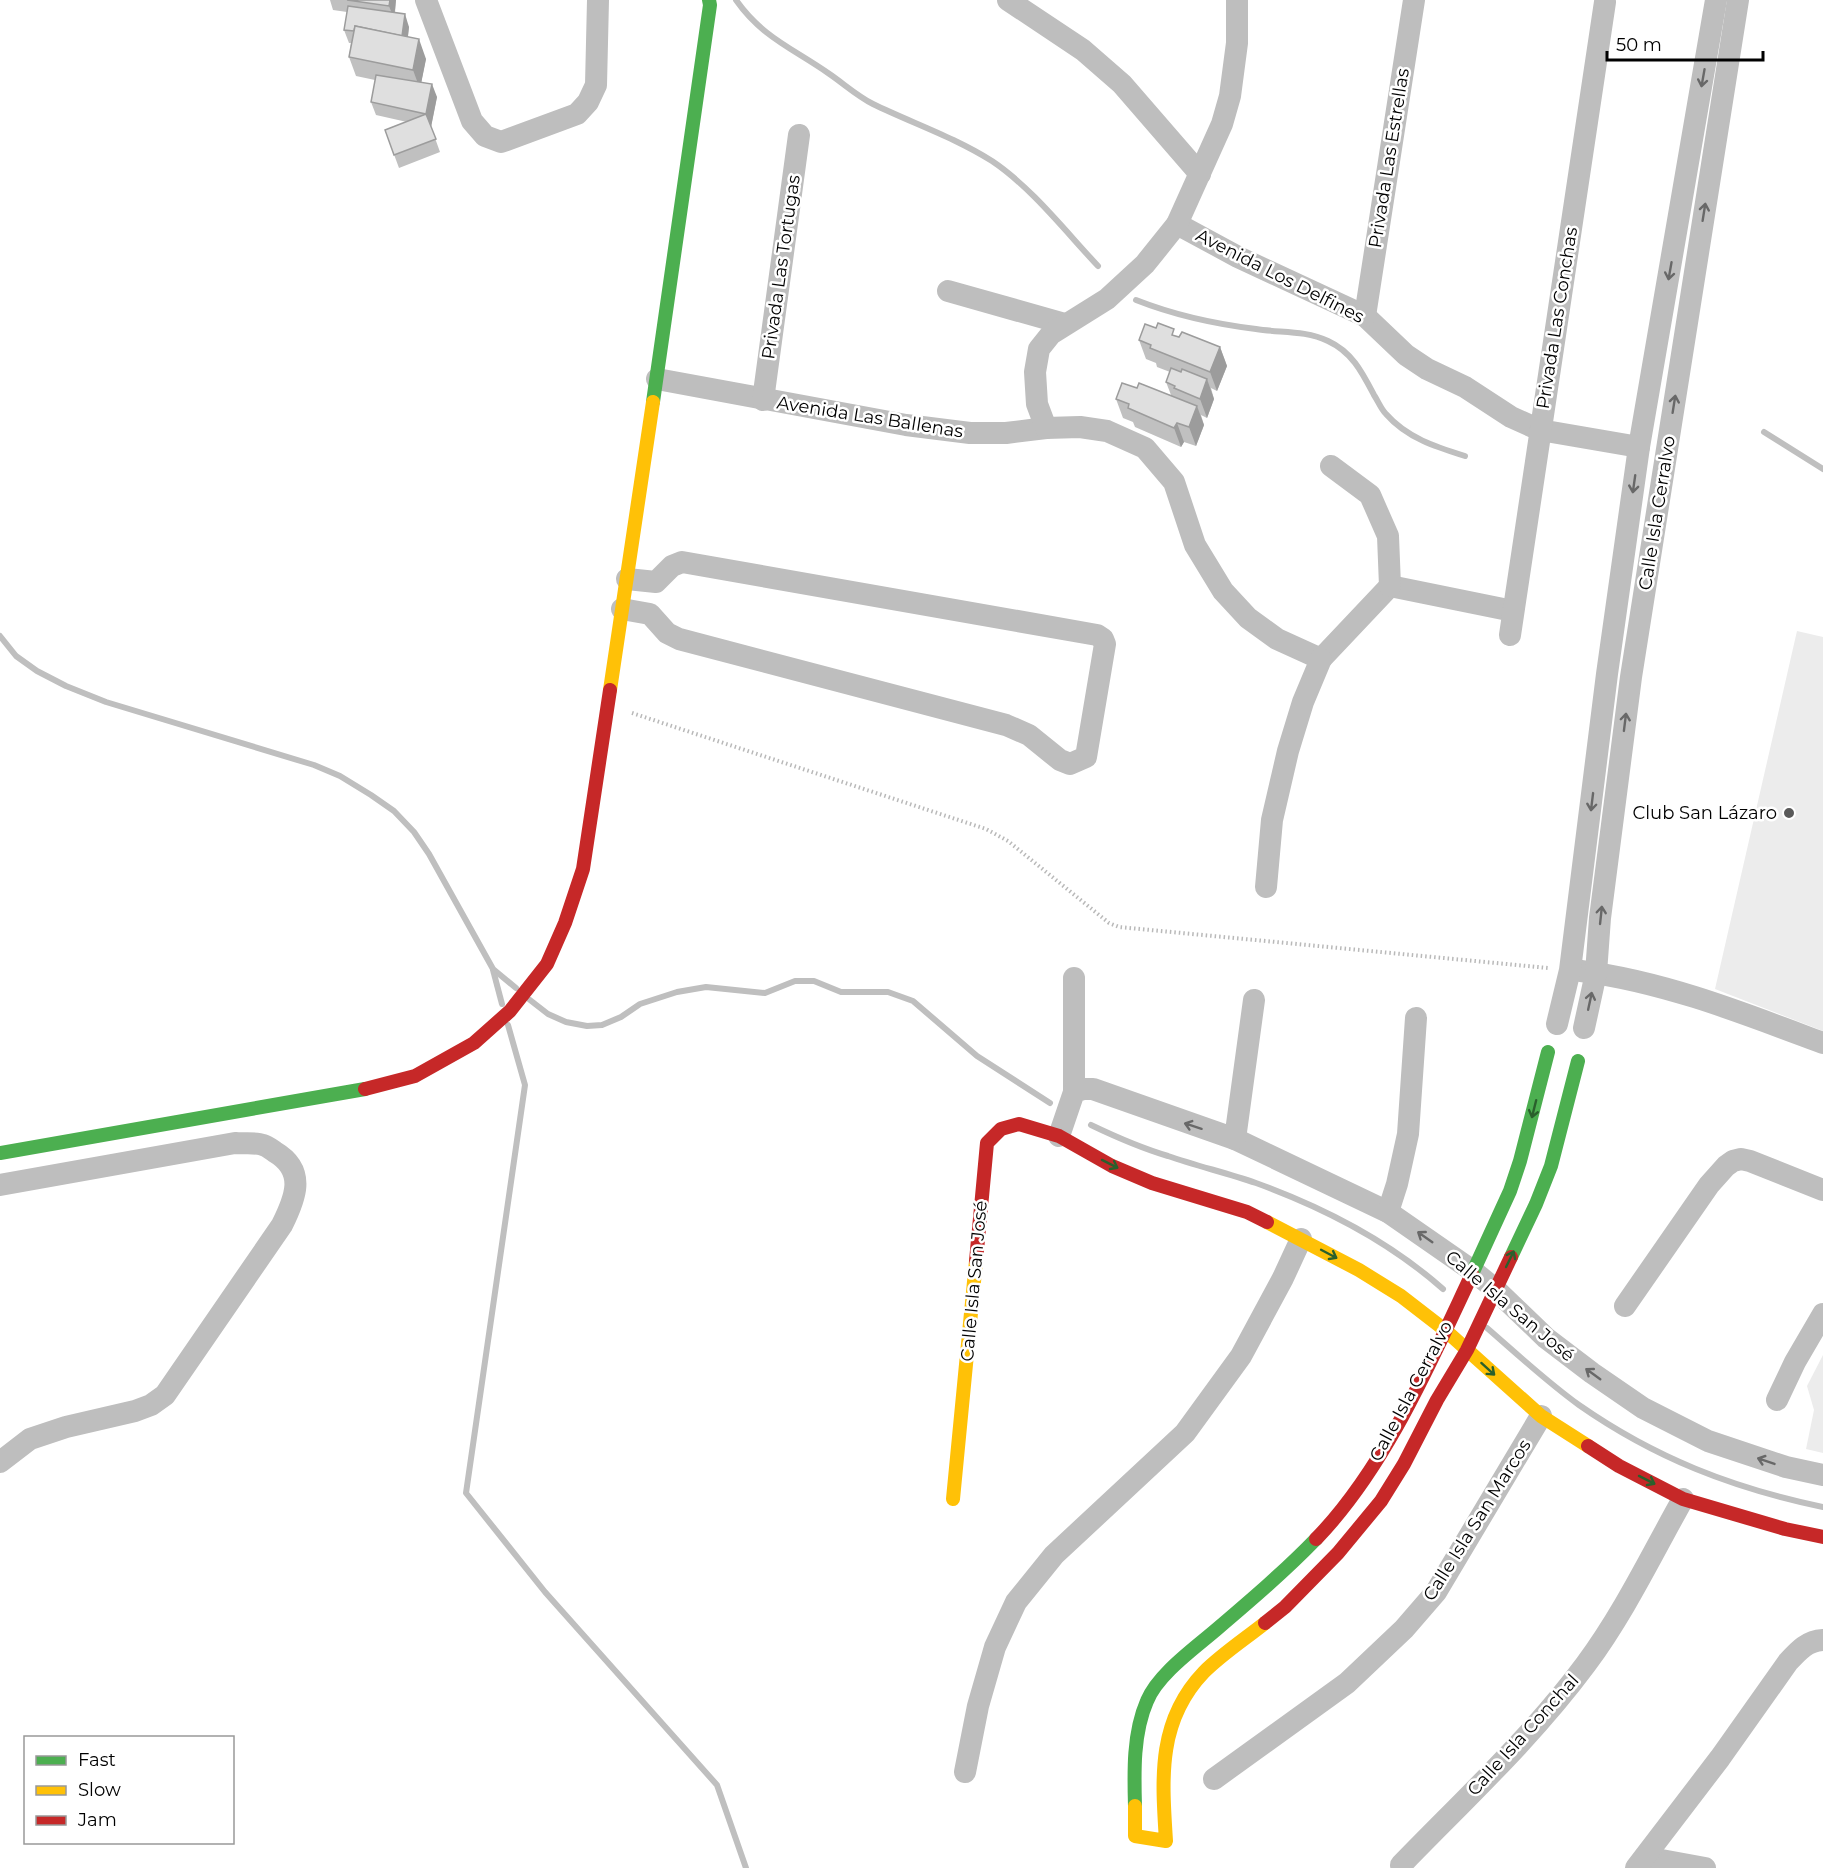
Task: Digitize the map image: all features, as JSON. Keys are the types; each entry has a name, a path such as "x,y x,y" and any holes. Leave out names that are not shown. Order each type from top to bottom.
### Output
{"street":[{"path":"426,0 471,121 485,136 501,142 577,114 588,102 596,85 598,0"},
{"path":"0,1153 364,1089 415,1076 474,1043 510,1011 547,964 565,923 583,869 657,379 709,0"},
{"path":"1008,0 1083,50 1122,84 1200,174"},
{"path":"1046,428 1037,404 1035,372 1039,349 1050,334 1107,299 1138,271 1177,224 1222,124 1230,96 1237,43 1237,0"},
{"name":"Privada Las Estrellas","path":"1365,316 1414,0"},
{"name":"Calle Isla Cerralvo","path":"1557,1024 1570,970 1607,674 1640,447 1716,0"},
{"name":"Calle Isla Cerralvo","path":"1584,1028 1596,973 1600,918 1631,677 1738,0"},
{"name":"Privada Las Conchas","path":"1509,635 1605,2"},
{"name":"Privada Las Tortugas","path":"763,400 799,135"},
{"name":"Avenida Los Delfines","path":"1177,224 1238,257 1365,316 1413,360 1465,387 1511,417 1540,430 1640,447"},
{"path":"948,291 1065,324"},
{"name":"Avenida Las Ballenas","path":"657,379 906,425 970,433 1006,433 1080,427 1107,430 1145,448 1174,482 1195,545 1223,591 1248,618 1277,639 1321,659"},
{"path":"1266,886 1272,820 1285,762 1303,702 1321,659 1390,586 1388,536 1370,495 1331,466"},
{"path":"622,609 650,614 667,633 679,639 1006,725 1029,735 1060,760 1070,764 1086,757 1105,644 1103,639 1097,635 682,562 672,566 656,582 627,579"},
{"path":"1390,586 1513,611"},
{"path":"1570,970 1633,979 1674,990 1823,1042"},
{"path":"1059,1136 1074,1092 1074,978"},
{"path":"1235,1139 1254,999"},
{"path":"1388,1212 1408,1134 1416,1018"},
{"path":"1566,1021 1576,1022 1584,1028 1589,1046 1586,1055 1570,1064 1553,1059 1546,1044 1551,1029 1566,1021"},
{"name":"Calle Isla Cerralvo","path":"1548,1052 1517,1171 1496,1224 1393,1434 1326,1529 1287,1569 1168,1671 1147,1700 1138,1735 1134,1772 1135,1836 1166,1841 1162,1778 1168,1733 1178,1707 1204,1672 1285,1607 1338,1553 1381,1502 1404,1464 1437,1400 1467,1350 1536,1204 1551,1166 1578,1061"},
{"name":"Calle Isla San José","path":"1074,1092 1093,1089 1235,1139 1388,1212 1473,1271 1546,1338 1643,1408 1708,1441 1786,1467 1823,1474"},
{"name":"Calle Isla San José","path":"953,1499 987,1143 1001,1129 1019,1124 1059,1136 1112,1166 1152,1183 1246,1212 1359,1270 1401,1296 1445,1330 1541,1416 1619,1466 1683,1498 1774,1526 1823,1537"},
{"path":"0,1185 235,1143 263,1145 283,1157 291,1167 297,1182 294,1201 282,1225 165,1395 151,1405 135,1411 66,1427 30,1439 0,1462"},
{"path":"1625,1306 1709,1185 1733,1161 1741,1159 1823,1190"},
{"path":"965,1773 978,1706 995,1647 1016,1602 1054,1555 1185,1432 1241,1356 1301,1239"},
{"path":"1777,1400 1795,1362 1823,1314"},
{"name":"Calle Isla San Marcos","path":"1214,1779 1347,1683 1404,1629 1436,1592 1541,1416"},
{"name":"Calle Isla Conchal","path":"1401,1865 1547,1713 1587,1663 1619,1613 1683,1498"},
{"path":"1640,1862 1720,1758 1788,1662 1802,1647 1813,1641 1823,1640"},
{"path":"1640,1862 1705,1868"}],"path":[{"path":"608,705 986,829 1008,841 1109,923 1119,927 1570,970"}],"shaded area":[{"name":"Club San Lázaro","path":"1797,631 1823,637 1823,1031 1715,989"},
{"path":"1823,1355 1823,1453 1806,1449 1814,1410 1807,1386"}],"building":[{"path":"347,0 390,0 389,6"},
{"path":"348,6 405,14 402,36 355,26 354,31 344,30"},
{"path":"355,26 419,39 413,70 349,57"},
{"path":"376,75 432,84 426,114 371,102"},
{"path":"426,114 436,139 394,155 385,130"},
{"path":"1158,323 1174,329 1172,335 1179,337 1182,332 1220,347 1210,372 1150,348 1151,345 1139,340 1145,324 1156,328"},
{"path":"1171,368 1181,372 1182,369 1207,379 1200,399 1166,382"},
{"path":"1122,383 1137,388 1139,383 1197,406 1189,427 1177,423 1174,428 1128,408 1129,404 1116,399"}],"waterway":[{"path":"736,0 756,24 767,33 861,97 992,161 1021,184 1098,266"},
{"path":"1136,300 1210,322 1301,333 1328,341 1344,351 1356,364 1383,410 1394,422 1422,441 1465,456"},
{"path":"1764,432 1823,469"},
{"path":"0,636 16,656 37,671 66,686 106,702 314,765 340,776 371,795 394,811 414,832 429,854 493,969 516,988"},
{"path":"493,970 502,1004"},
{"path":"530,1000 548,1014 566,1022 587,1026 602,1025 621,1017 640,1004 677,992 706,987 765,993 795,981 814,981 841,992 888,992 913,1001 977,1056 1050,1103"},
{"path":"508,1025 525,1085 466,1493 545,1592 717,1785 746,1868"},
{"path":"1091,1125 1148,1149 1256,1183 1306,1203 1378,1241 1443,1289"},
{"path":"1487,1328 1567,1396 1636,1441 1695,1469 1726,1480 1823,1507"}],"traffic: fast":[{"path":"653,402 709,0"},
{"path":"1472,1274 1510,1191 1548,1052"},
{"path":"1511,1257 1551,1166 1578,1061"},
{"path":"0,1153 365,1089"},
{"path":"1135,1806 1137,1739 1142,1713 1152,1691 1168,1671 1268,1585 1316,1539"}],"traffic: slow":[{"path":"610,690 653,402"},
{"path":"1267,1222 1359,1270 1401,1296 1445,1330 1541,1416 1588,1446"},
{"path":"953,1499 976,1261"},
{"path":"1135,1806 1135,1836 1166,1841 1164,1795 1166,1751 1170,1730 1178,1710 1204,1672 1265,1623"}],"traffic: jam":[{"path":"365,1089 415,1076 474,1043 510,1011 547,964 565,923 583,869 610,690"},
{"path":"976,1261 987,1143 1001,1129 1019,1124 1059,1136 1112,1166 1152,1183 1247,1212 1267,1222"},
{"path":"1265,1623 1285,1607 1338,1553 1381,1501 1467,1350 1511,1257"},
{"path":"1316,1539 1341,1511 1385,1447 1422,1378 1472,1274"},
{"path":"1588,1446 1619,1466 1683,1499 1785,1529 1823,1537"}],"place":[{"name":"Club San Lázaro","path":"1789,813"}]}
